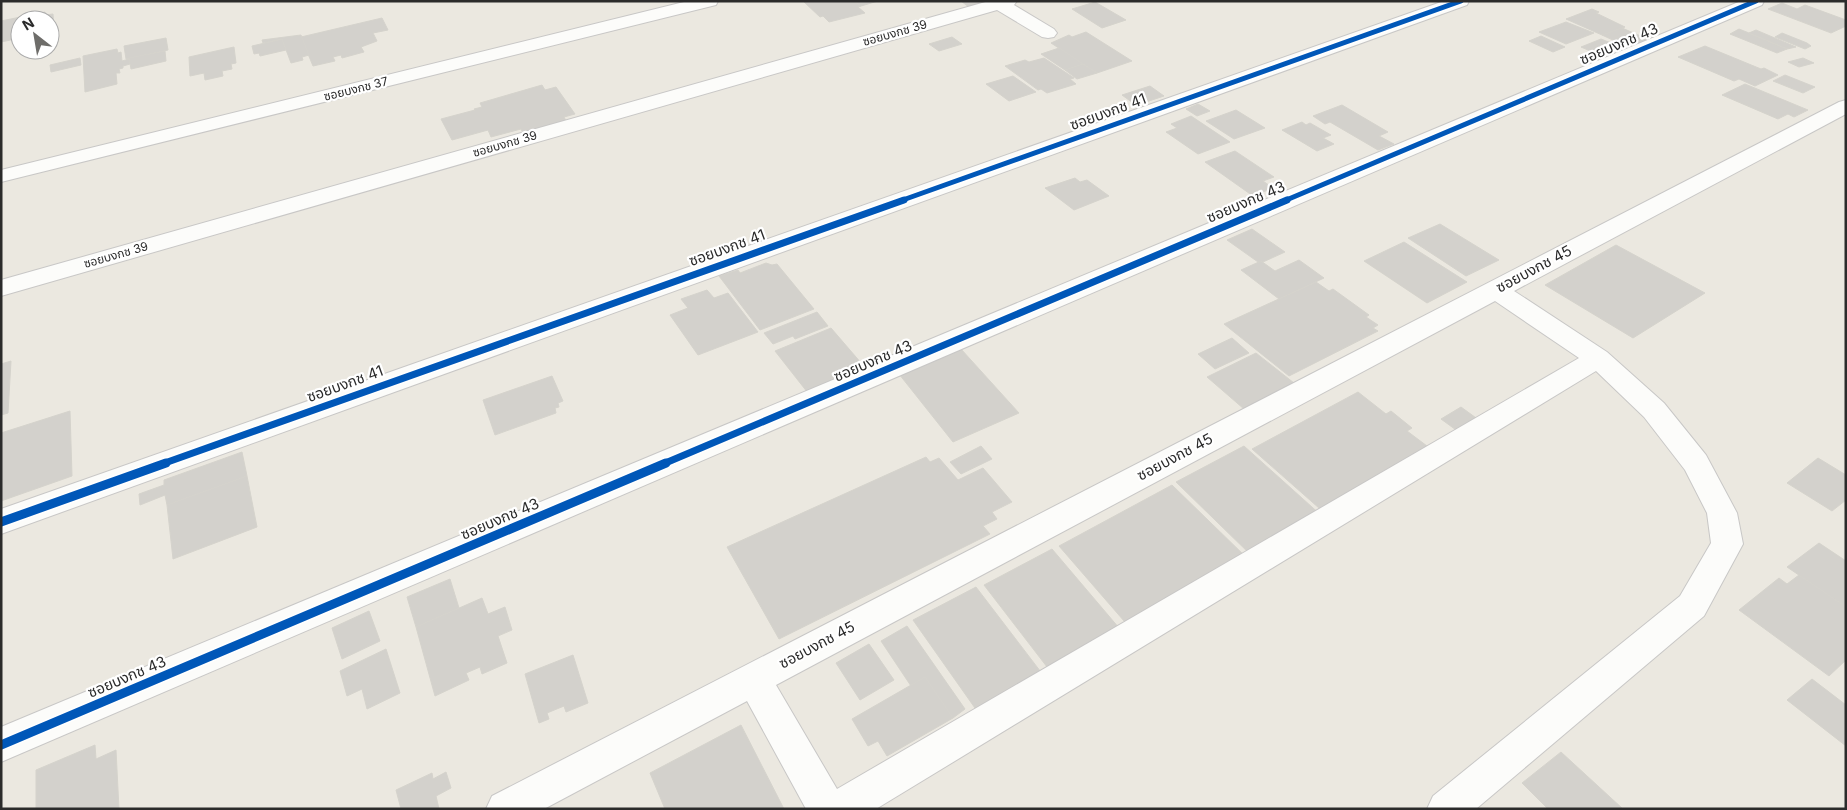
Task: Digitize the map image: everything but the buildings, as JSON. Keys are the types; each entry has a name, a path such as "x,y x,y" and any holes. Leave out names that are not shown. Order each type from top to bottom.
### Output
{"street":[{"name":"ซอยบงกช 37","path":"1,176 710,1"},
{"name":"ซอยบงกช 41","path":"1,522 1461,1"},
{"name":"ซอยบงกช 43","path":"1,745 1756,1"},
{"path":"1004,3 1048,33"},
{"name":"ซอยบงกช 39","path":"1,288 1004,3"},
{"name":"ซอยบงกช 45","path":"505,809 1846,106"},
{"path":"1446,809 1692,606 1727,544 1722,513 1696,463 1654,410 1598,358 1495,290"},
{"path":"840,809 1598,358"},
{"path":"753,679 827,809"}],"cycle path":[{"path":"1,522 1461,1"},
{"path":"1,745 1756,1"}]}
